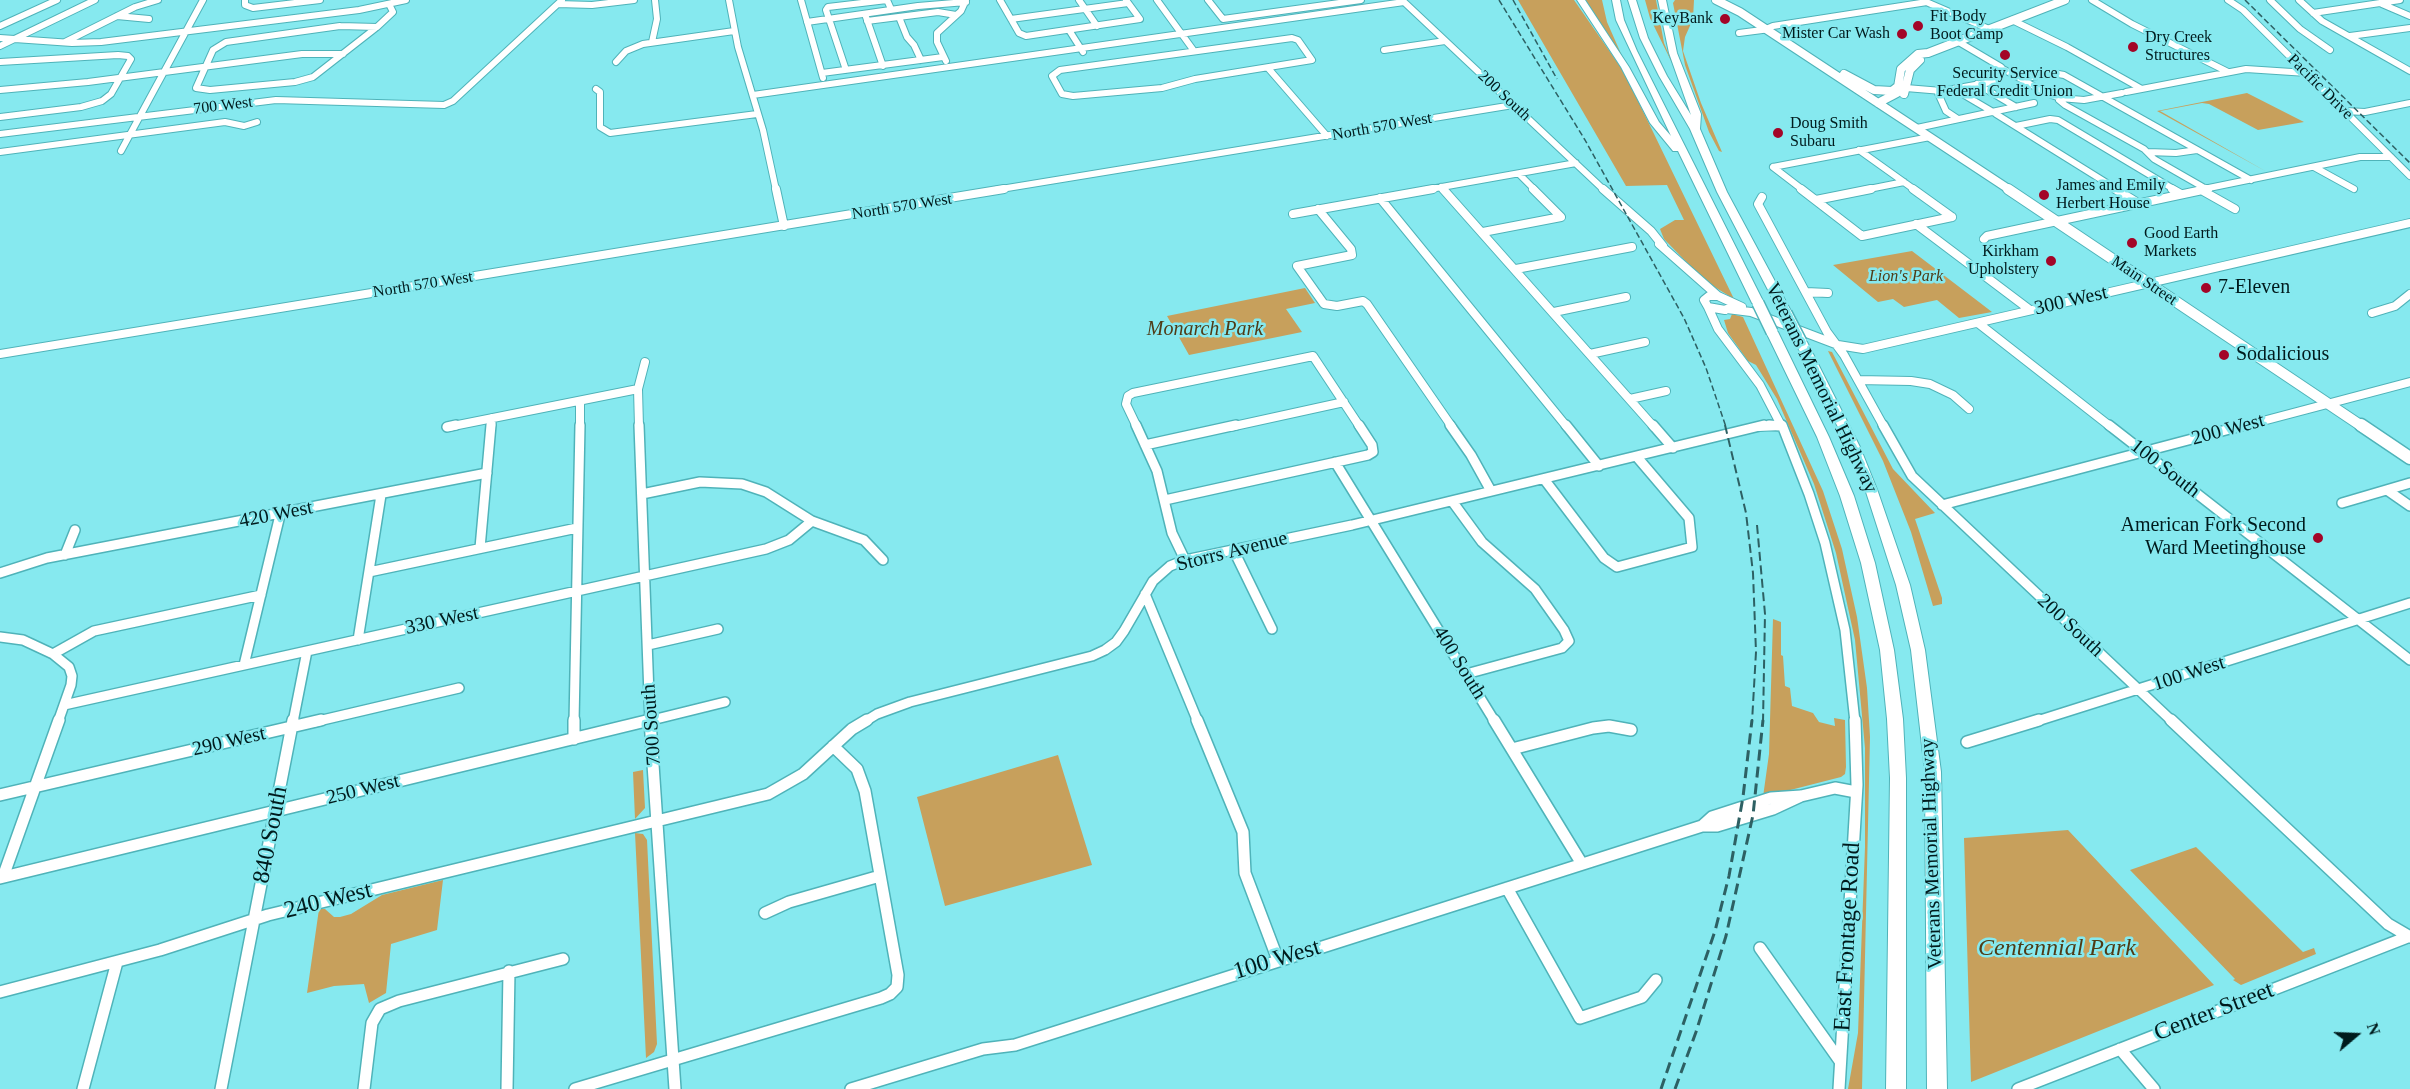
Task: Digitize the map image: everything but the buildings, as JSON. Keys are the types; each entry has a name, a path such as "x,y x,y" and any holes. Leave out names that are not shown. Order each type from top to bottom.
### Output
{"highway":[{"path":"1581,0 1625,67 1655,123 1673,147 1685,155"},
{"name":"Veterans Memorial Highway","path":"1616,0 1629,43 1685,155 1755,308 1773,332 1823,437 1848,496 1868,563 1887,650 1898,770 1896,1089"},
{"name":"Veterans Memorial Highway","path":"1632,0 1644,38 1663,76 1695,129 1722,192 1854,447 1875,499 1903,585 1918,650 1933,772 1937,1089"},
{"path":"1662,0 1676,61 1696,114 1695,129"},
{"path":"1670,38 1671,0"}],"main road":[{"name":"Main Street","path":"1716,0 1772,28 1845,74 1874,95 1878,102"},
{"name":"Main Street","path":"1732,0 1839,79 1878,102 2410,458"},
{"path":"1902,87 1901,69 1914,56 1929,53 2065,0"},
{"path":"1878,102 1897,93 1911,69 1929,53"},
{"path":"1845,74 1878,91 1892,91 1902,87"}],"street":[{"path":"0,26 57,0"},
{"path":"0,46 95,0"},
{"path":"63,43 138,6 158,0"},
{"path":"121,151 203,0"},
{"path":"245,0 245,5 250,8 320,0"},
{"path":"309,16 314,0"},
{"path":"0,38 63,43 108,41 309,16 406,0"},
{"path":"560,2 592,5 634,0"},
{"path":"652,42 657,19 656,0"},
{"path":"729,0 734,31 753,95 784,226"},
{"path":"801,0 825,85"},
{"path":"846,70 826,10 887,0 891,9"},
{"path":"1000,0 1019,33 1024,36 1140,20 1127,1 1011,19"},
{"path":"1079,0 1097,26"},
{"path":"1157,0 1194,51"},
{"path":"1208,0 1223,19 1360,0"},
{"path":"1292,0 1299,9"},
{"path":"2092,0 2132,24 2228,72"},
{"name":"Pacific Drive","path":"2228,0 2243,10 2410,176"},
{"path":"2270,0 2300,29 2330,50"},
{"path":"2299,0 2322,21 2410,71"},
{"path":"2373,0 2410,16"},
{"path":"2313,13 2400,0"},
{"path":"807,22 917,3 966,1"},
{"path":"948,66 937,42 937,33 956,15 966,1"},
{"path":"753,95 948,66 1008,59 1012,62 1082,50 1266,26 1313,15 1403,1"},
{"name":"200 South","path":"1403,1 1576,163 1656,242 1718,296 1727,307"},
{"path":"1739,33 1924,1 1989,29"},
{"name":"700 West","path":"0,134 286,99 447,104 560,2"},
{"path":"378,27 334,27 223,43 214,49 196,85 200,90 307,79 316,75 378,27 392,14 389,4"},
{"path":"867,21 938,12 956,15"},
{"path":"864,13 883,66"},
{"path":"117,16 149,19"},
{"path":"899,17 907,37 914,45 921,60"},
{"path":"2012,21 2067,47 2140,88"},
{"path":"2350,36 2410,28"},
{"path":"1069,30 1082,50"},
{"path":"616,62 632,48 652,42 734,31"},
{"path":"1292,38 1298,40 1313,58 1309,62 1195,79 1152,89 1071,96 1062,94 1052,76 1060,70 1194,51 1292,38"},
{"path":"1384,50 1445,41"},
{"path":"1957,41 2046,93 2060,98 2084,100 2105,97 2140,88 2246,69 2307,73"},
{"path":"0,90 302,54 344,54"},
{"path":"0,62 128,56 131,61 111,94 102,101 86,106 0,117"},
{"path":"822,74 943,57"},
{"path":"2397,64 2410,62"},
{"path":"1268,68 1327,136"},
{"path":"2021,79 2060,73 2251,180"},
{"path":"1902,87 1937,92 1997,81"},
{"path":"1977,84 2016,107"},
{"path":"596,89 600,92 600,127 607,132 757,114"},
{"path":"1954,89 2138,203"},
{"path":"1937,92 1946,111 1959,119"},
{"path":"2060,98 2059,100 2065,105 2148,152 2154,159 2235,209"},
{"path":"1917,128 2034,103"},
{"path":"2345,111 2365,112 2410,103"},
{"name":"North 570 West","path":"0,354 1513,105"},
{"path":"2016,126 2055,119 2181,194"},
{"path":"0,152 225,122 244,126 257,122"},
{"path":"244,126 247,130 246,134"},
{"path":"1859,150 1952,217 1862,236 1773,166 1859,150 1930,137"},
{"path":"2148,152 2176,153 2197,150"},
{"path":"1984,239 1987,236 2057,223 2138,203 2205,191 2360,157 2391,157"},
{"path":"1293,214 1576,163"},
{"path":"2314,167 2354,189"},
{"path":"1483,232 1561,217 1519,174"},
{"path":"1816,200 1904,182"},
{"path":"1441,187 1673,448"},
{"name":"200 South","path":"1762,197 1758,204 1827,332 1838,345 1908,471 2388,924 2410,937"},
{"path":"1380,198 1599,466"},
{"path":"1318,209 1350,249 1352,255 1297,266 1324,304 1329,306 1363,301 1392,337 1471,455 1491,491"},
{"name":"300 West","path":"1838,345 1863,349 2410,223"},
{"path":"1916,224 2030,310"},
{"path":"1516,269 1632,247"},
{"name":"200 South","path":"1687,269 1702,288 1705,303 1715,324 1760,385 1782,426"},
{"path":"1806,292 1828,293"},
{"path":"2372,312 2395,306 2410,294"},
{"path":"1705,297 1718,296"},
{"path":"1554,312 1626,297"},
{"path":"1708,307 1755,308 1838,345"},
{"path":"1724,335 1720,313 1727,307"},
{"name":"100 South","path":"1978,323 2410,660"},
{"path":"1590,354 1645,342"},
{"path":"1165,500 1373,452 1372,445 1313,356 1139,391 1128,396 1126,404 1160,481 1172,533 1185,560"},
{"name":"700 South","path":"645,362 638,389 644,576 650,720 675,1089"},
{"path":"1858,380 1911,381 1930,384 1953,395 1970,409"},
{"name":"200 West","path":"1942,505 2410,382"},
{"path":"447,427 638,389"},
{"path":"1630,399 1666,391"},
{"path":"574,738 579,401"},
{"path":"1145,445 1344,402"},
{"path":"480,548 492,418"},
{"name":"Storrs Avenue","path":"658,821 768,794 803,774 862,722 888,709 1092,656 1105,650 1116,642 1124,631 1145,594 1161,573 1185,560 1371,520 1673,448 1738,436 1768,428 1771,425 1782,426"},
{"name":"East Frontage Road","path":"1782,426 1809,494 1825,543 1840,608 1854,711 1856,789 1847,982 1839,1089"},
{"path":"1544,479 1604,558 1617,567 1692,547 1689,518 1637,457"},
{"name":"400 South","path":"1335,462 1582,864"},
{"name":"420 West","path":"0,573 65,555 487,473"},
{"path":"642,494 700,482 742,484 765,492 812,521 864,540 884,560"},
{"path":"2342,503 2410,483"},
{"path":"2387,490 2410,506"},
{"path":"358,640 381,495"},
{"path":"1452,501 1482,542 1529,582 1564,630 1569,641 1562,648 1466,674"},
{"path":"244,665 280,515"},
{"name":"330 West","path":"64,705 774,547 789,540 812,521"},
{"path":"369,572 577,528"},
{"path":"65,555 75,530"},
{"path":"1233,549 1272,629"},
{"path":"1145,594 1243,832 1245,873 1278,960"},
{"path":"53,654 94,631 261,595"},
{"name":"100 West","path":"1967,741 2410,603"},
{"path":"648,645 718,629"},
{"path":"0,637 23,640 53,654 69,667 72,676 64,705 1,878"},
{"name":"840 South","path":"221,1089 307,651"},
{"name":"290 West","path":"0,795 459,688"},
{"name":"250 West","path":"1,878 725,702"},
{"path":"1512,749 1593,728 1609,726 1631,730"},
{"path":"575,1089 882,998 897,987 898,975 862,779 848,758 833,746"},
{"name":"100 West","path":"851,1089 983,1049 1015,1045 1702,826 1717,826 1773,809 1801,796 1835,788 1856,789"},
{"name":"240 West","path":"0,992 160,951 254,919 658,821"},
{"path":"765,913 789,902 880,876"},
{"path":"1508,888 1580,1018 1642,997 1656,980"},
{"name":"Center Street","path":"2018,1089 2410,937"},
{"path":"1760,948 1840,1061"},
{"path":"364,1089 372,1023 380,1009 399,1001 562,959"},
{"path":"83,1089 117,962"},
{"path":"507,1089 509,971"},
{"path":"2120,1049 2154,1089"}],"green space":[{"path":"1518,0 1574,0 1624,72 1734,299 1705,281 1664,239 1660,229 1675,220 1684,220 1667,185 1626,186"},
{"path":"1585,0 1602,0 1607,22 1622,56"},
{"path":"1645,0 1656,0 1664,43 1674,67 1650,18"},
{"path":"1675,0 1694,0 1693,19 1685,37 1683,51 1701,103 1722,152 1719,151 1709,132 1685,65 1673,3"},
{"path":"2247,93 2304,122 2258,130 2209,104 2202,103 2160,111 2267,172 2157,111"},
{"name":"Lion's Park","path":"1912,251 1992,312 1959,318 1937,300 1904,307 1893,299 1878,302 1833,265"},
{"name":"Monarch Park","path":"1305,288 1315,303 1286,309 1302,332 1189,355 1167,316"},
{"path":"1732,314 1743,317 1823,491 1842,549 1857,617 1867,688 1870,737 1862,1089 1848,1089 1858,1033 1865,847 1865,748 1855,640 1836,553 1814,484 1777,399 1756,365 1748,361 1728,333 1724,320 1730,319"},
{"path":"1828,351 1832,352 1893,469 1935,513 1915,519 1942,598 1942,604 1933,606 1911,532 1883,461"},
{"path":"1773,619 1781,622 1781,655 1783,656 1785,686 1790,688 1792,706 1813,713 1819,722 1835,726 1834,718 1845,720 1846,767 1845,774 1841,777 1763,797 1769,754"},
{"path":"1058,755 1092,865 945,906 917,797"},
{"path":"643,770 645,808 635,819 633,772"},
{"name":"Centennial Park","path":"2068,830 2214,985 1971,1082 1964,838"},
{"path":"635,833 643,834 647,840 657,1044 654,1052 646,1058"},
{"path":"2196,847 2303,952 2314,948 2316,954 2241,985 2233,980 2235,979 2130,870"},
{"path":"443,880 437,930 391,944 386,993 369,1003 364,984 334,986 307,993 319,909 325,909 334,917 340,917 351,914 382,895"}],"railway":[{"path":"1499,0 1585,140 1684,318 1706,368 1726,427"},
{"path":"1513,0 1557,79"},
{"path":"2245,0 2410,163"},
{"path":"1725,425 1746,513 1753,573 1756,652 1752,722"},
{"path":"1757,525 1765,614 1763,722"},
{"path":"1661,1089 1715,931 1729,876 1743,797 1752,720"},
{"path":"1675,1089 1696,1032 1726,936 1753,815 1763,720"}],"place":[{"name":"KeyBank","path":"1725,19"},
{"name":"Fit Body Boot Camp","path":"1918,26"},
{"name":"Mister Car Wash","path":"1902,34"},
{"name":"Dry Creek Structures","path":"2133,47"},
{"name":"Security Service Federal Credit Union","path":"2005,55"},
{"name":"Doug Smith Subaru","path":"1778,133"},
{"name":"James and Emily Herbert House","path":"2044,195"},
{"name":"Good Earth Markets","path":"2132,243"},
{"name":"Kirkham Upholstery","path":"2051,261"},
{"name":"7-Eleven","path":"2206,288"},
{"name":"Sodalicious","path":"2224,355"},
{"name":"American Fork Second Ward Meetinghouse","path":"2318,538"}]}
